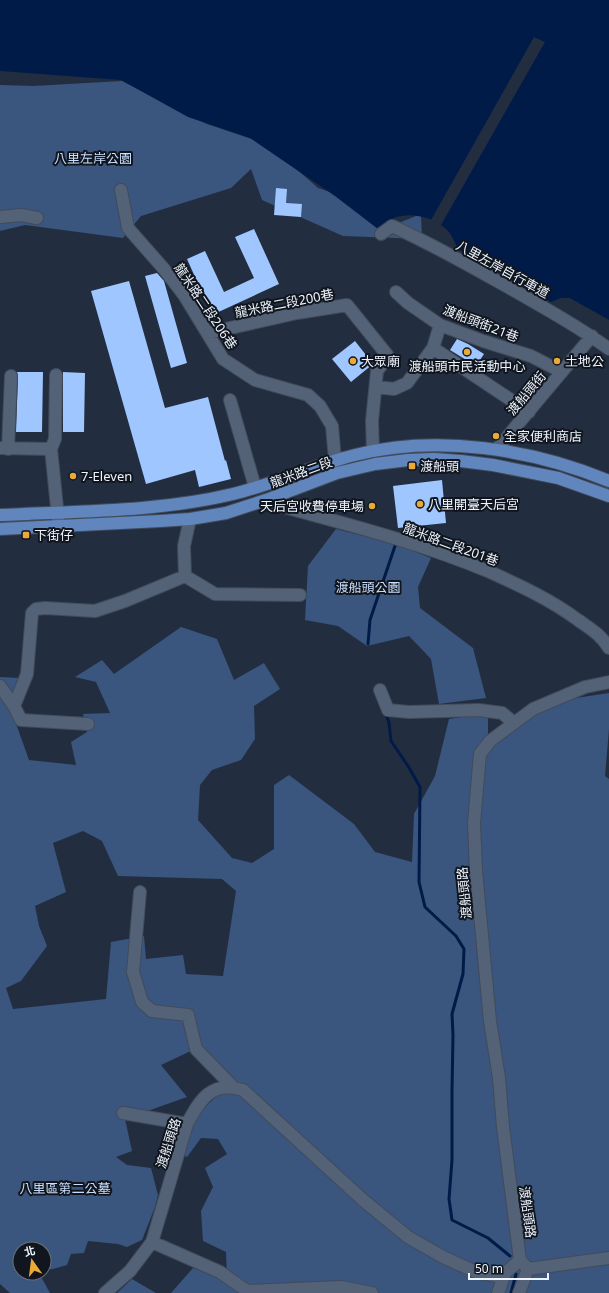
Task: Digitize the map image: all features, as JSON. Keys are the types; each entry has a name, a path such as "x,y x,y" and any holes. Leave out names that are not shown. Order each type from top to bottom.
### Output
{"main road":[{"name":"龍米路二段","path":"0,515 116,510 181,503 233,494 335,460 373,451 428,445 497,449 588,472 609,481"},
{"name":"龍米路二段","path":"0,529 190,519 226,513 266,500 337,473 375,464 408,460 461,461 493,465 552,477 609,496"},
{"path":"255,487 266,500"}],"street":[{"name":"龍米路二段206巷","path":"121,190 128,228 164,269 184,295 223,359 255,380 308,395 320,406 332,426 335,460"},
{"path":"0,217 20,215 37,218"},
{"name":"八里左岸自行車道","path":"381,234 392,226 425,241 548,310 592,336 609,349"},
{"name":"渡船頭街21巷","path":"396,292 408,303 440,325 483,341 531,356 562,372"},
{"name":"龍米路二段200巷","path":"208,333 297,313 347,305 388,356 377,371 372,421 373,451"},
{"path":"376,387 394,389 407,383 433,348 440,325"},
{"name":"渡船頭街","path":"497,449 592,336"},
{"path":"433,348 529,412"},
{"path":"56,375 55,439 51,449 59,527"},
{"path":"11,376 4,449 51,449"},
{"path":"230,400 255,487"},
{"name":"龍米路二段201巷","path":"266,500 284,507 443,553 528,589 568,613 603,638 609,648"},
{"path":"185,576 184,546 190,519"},
{"path":"185,576 215,594 300,595"},
{"path":"14,706 27,674 32,613 36,609 45,608 95,611 125,602 185,576"},
{"name":"渡船頭路","path":"524,1264 503,1127 499,1078 490,1021 476,871 474,823 480,754 490,740 533,709 585,687 609,682"},
{"path":"0,686 14,706 21,720 88,724"},
{"path":"380,690 388,710 409,712 479,710 502,713 514,722"},
{"path":"140,892 132,972 142,1002 152,1011 188,1015 196,1049 232,1086 243,1090 362,1200 408,1237 443,1257 476,1272 497,1276 524,1264 609,1258"},
{"name":"渡船頭路","path":"105,1293 130,1271 152,1242 187,1124 197,1106 206,1094 216,1089 232,1086"},
{"path":"123,1113 187,1124"},
{"path":"152,1242 220,1272 247,1292 341,1287 372,1293"},
{"path":"520,1293 524,1264"},
{"path":"498,1293 505,1273"}],"green space":[{"name":"八里左岸公園","path":"122,81 207,124 269,145 318,188 354,200 379,224 401,222 421,214 422,239 343,236 262,200 251,169 231,188 141,216 123,238 25,225 0,231 0,85 33,86"},
{"name":"渡船頭公園","path":"336,529 399,545 431,558 418,587 420,608 473,648 486,698 439,704 431,659 409,636 367,646 338,626 305,620 308,566"},
{"name":"八里區第二公墓","path":"181,627 217,639 234,680 264,663 280,689 254,706 255,739 241,760 212,770 200,785 198,820 232,858 252,863 274,849 274,785 289,775 354,824 375,852 412,862 414,814 435,776 449,719 488,713 488,748 520,721 556,701 609,693 609,729 605,776 609,779 609,1293 171,1293 193,1268 227,1280 226,1252 203,1241 201,1211 213,1187 205,1168 227,1154 218,1139 201,1138 187,1157 173,1149 177,1132 230,1084 195,1049 161,1065 187,1097 125,1119 132,1151 116,1157 127,1165 151,1168 158,1195 142,1240 127,1247 118,1244 88,1241 84,1253 71,1254 67,1265 52,1269 52,1241 12,1241 12,1281 43,1281 50,1293 10,1293 0,1284 0,677 19,678 14,718 29,760 76,765 71,742 87,732 83,714 110,713 96,682 75,677 102,660 114,674","holes":["83,831 102,841 118,876 222,879 236,891 223,976 186,974 183,955 146,959 144,936 111,942 106,999 13,1009 6,988 21,981 47,946 39,926 35,906 66,892 53,843"]},
{"path":"132,1279 156,1293 117,1293"}],"shaded area":[{"path":"0,0 609,0 609,320 570,298 561,298 551,302 458,249 449,232 438,223 431,220 416,216 401,216 392,219 378,229 335,196 250,138 188,117 121,80 0,71"}],"pier":[{"path":"534,37 545,42 441,225 431,220"}],"building":[{"path":"276,188 287,189 286,203 302,204 301,217 274,215"},
{"path":"254,229 279,284 212,315 187,259 205,251 224,292 254,278 235,237"},
{"path":"157,273 164,281 187,363 171,368 145,276"},
{"path":"129,281 165,408 208,397 231,479 199,487 195,470 146,484 91,291"},
{"name":"渡船頭市民活動中心","path":"457,339 484,354 476,366 450,350"},
{"name":"大眾廟","path":"355,341 373,364 351,382 332,359"},
{"path":"17,372 43,372 42,432 16,432"},
{"path":"63,372 85,373 84,432 63,432"},
{"name":"八里開臺天后宮","path":"442,480 446,523 398,528 393,486"}],"waterway":[{"path":"368,644 370,620 396,543"},
{"path":"386,714 389,723 391,741 420,787 419,882 425,907 456,936 464,949 463,974 452,1014 452,1160 449,1199 452,1220 488,1238 510,1256"},
{"path":"511,1293 516,1274"}],"place":[{"name":"渡船頭市民活動中心","path":"467,352"},
{"name":"大眾廟","path":"353,361"},
{"name":"土地公","path":"557,361"},
{"name":"全家便利商店","path":"496,436"},
{"name":"渡船頭","path":"412,466"},
{"name":"7-Eleven","path":"73,476"},
{"name":"八里開臺天后宮","path":"420,504"},
{"name":"天后宮收費停車場","path":"372,506"},
{"name":"下街仔","path":"26,535"}]}
